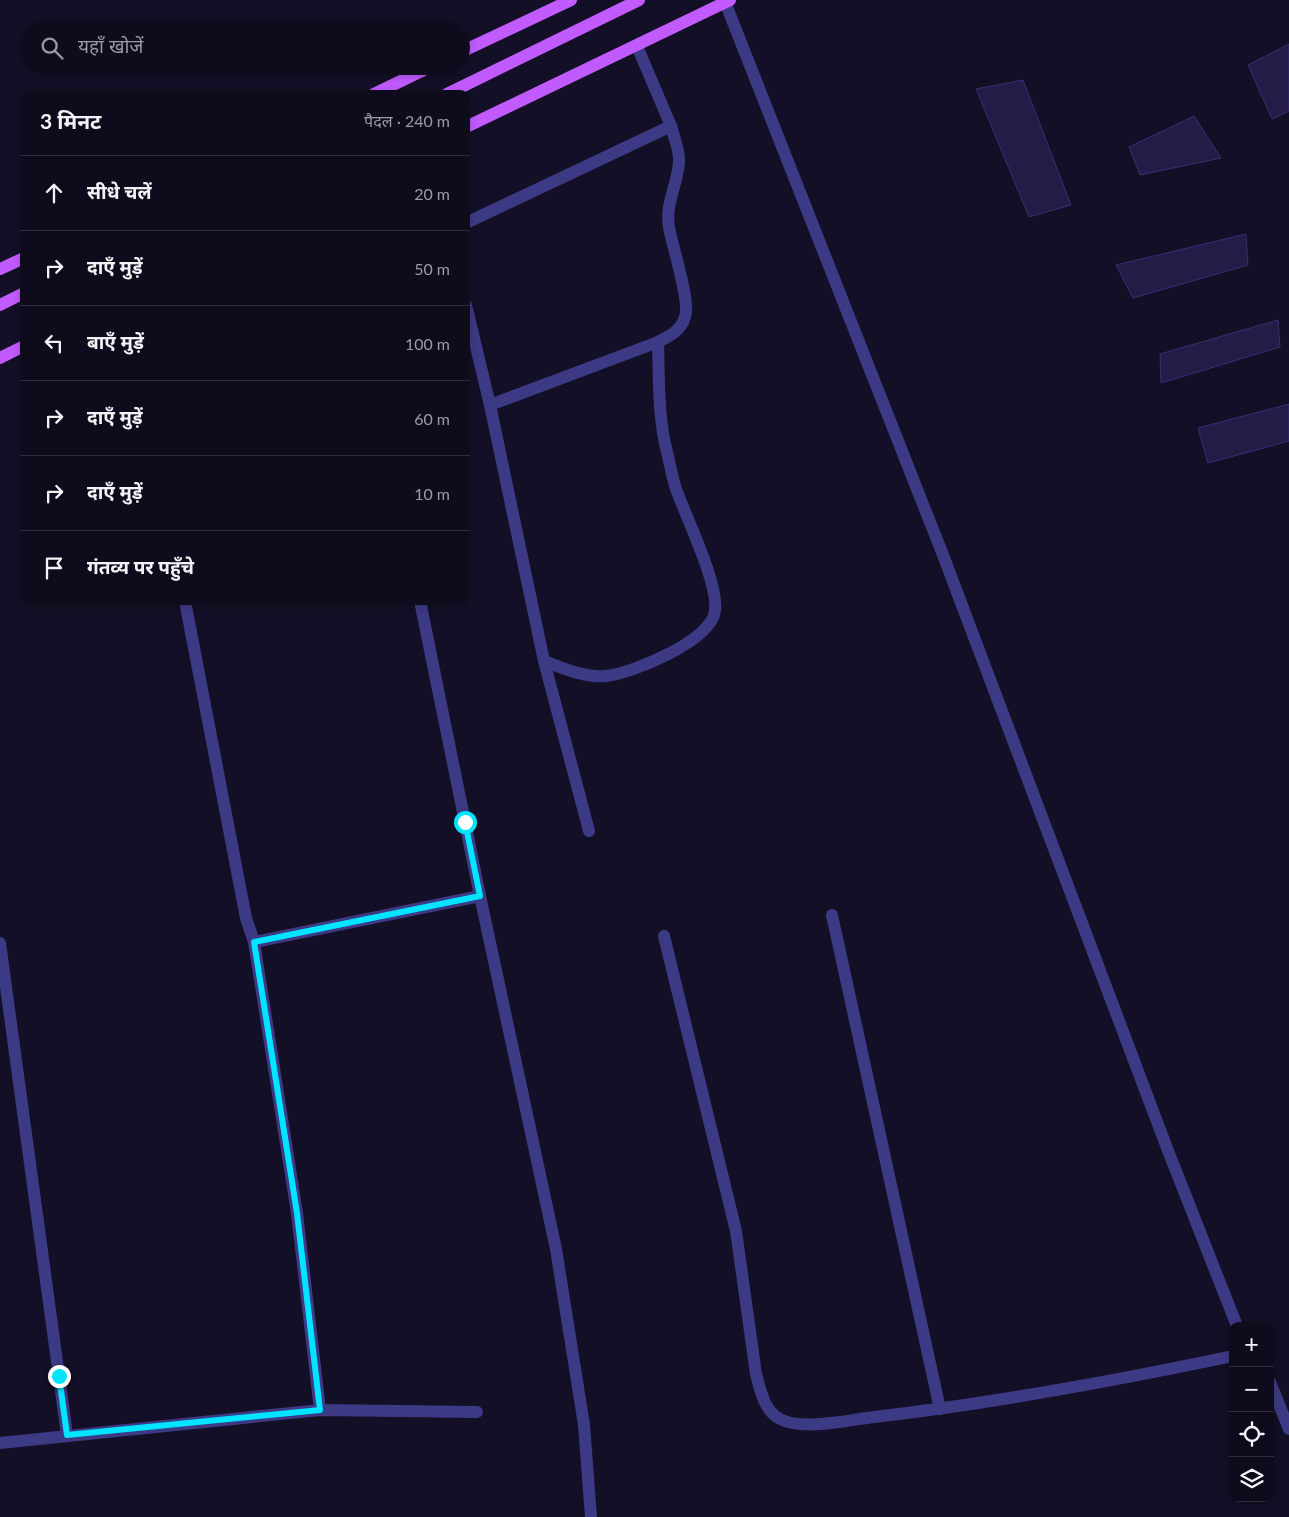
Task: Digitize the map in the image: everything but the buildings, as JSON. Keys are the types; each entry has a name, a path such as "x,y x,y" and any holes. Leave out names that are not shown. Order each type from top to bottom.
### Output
{"main road":[{"path":"470,48 571,0"},
{"path":"455,90 639,0"},
{"path":"470,125 727,1"},
{"path":"382,90 413,75"},
{"path":"0,269 20,260"},
{"path":"0,304 20,295"},
{"path":"0,358 20,348"}],"street":[{"path":"727,1 940,545 1166,1148 1235,1322"},
{"path":"490,405 658,342 677,331 686,317 683,292 668,226 668,205 679,163 679,153 671,126 637,46"},
{"path":"470,222 671,126"},
{"path":"470,322 490,405 544,661 590,831"},
{"path":"544,661 590,675 605,676 629,672 677,649 706,630 713,621 716,610 715,598 707,569 676,489 666,449 658,342"},
{"path":"186,605 246,918 254,942 297,1213 320,1410"},
{"path":"421,605 480,896 556,1249 584,1425 591,1517"},
{"path":"254,942 480,896"},
{"path":"832,914 940,1409"},
{"path":"664,936 736,1231 756,1374 762,1395 772,1413 780,1420 811,1424 940,1409 1160,1372 1229,1357"},
{"path":"0,943 67,1435"},
{"path":"1274,1392 1289,1429"},
{"path":"0,1443 320,1410 477,1412"}],"route":[{"path":"59,1376 67,1435 320,1410 297,1213 254,942 480,896 465,822"}]}
